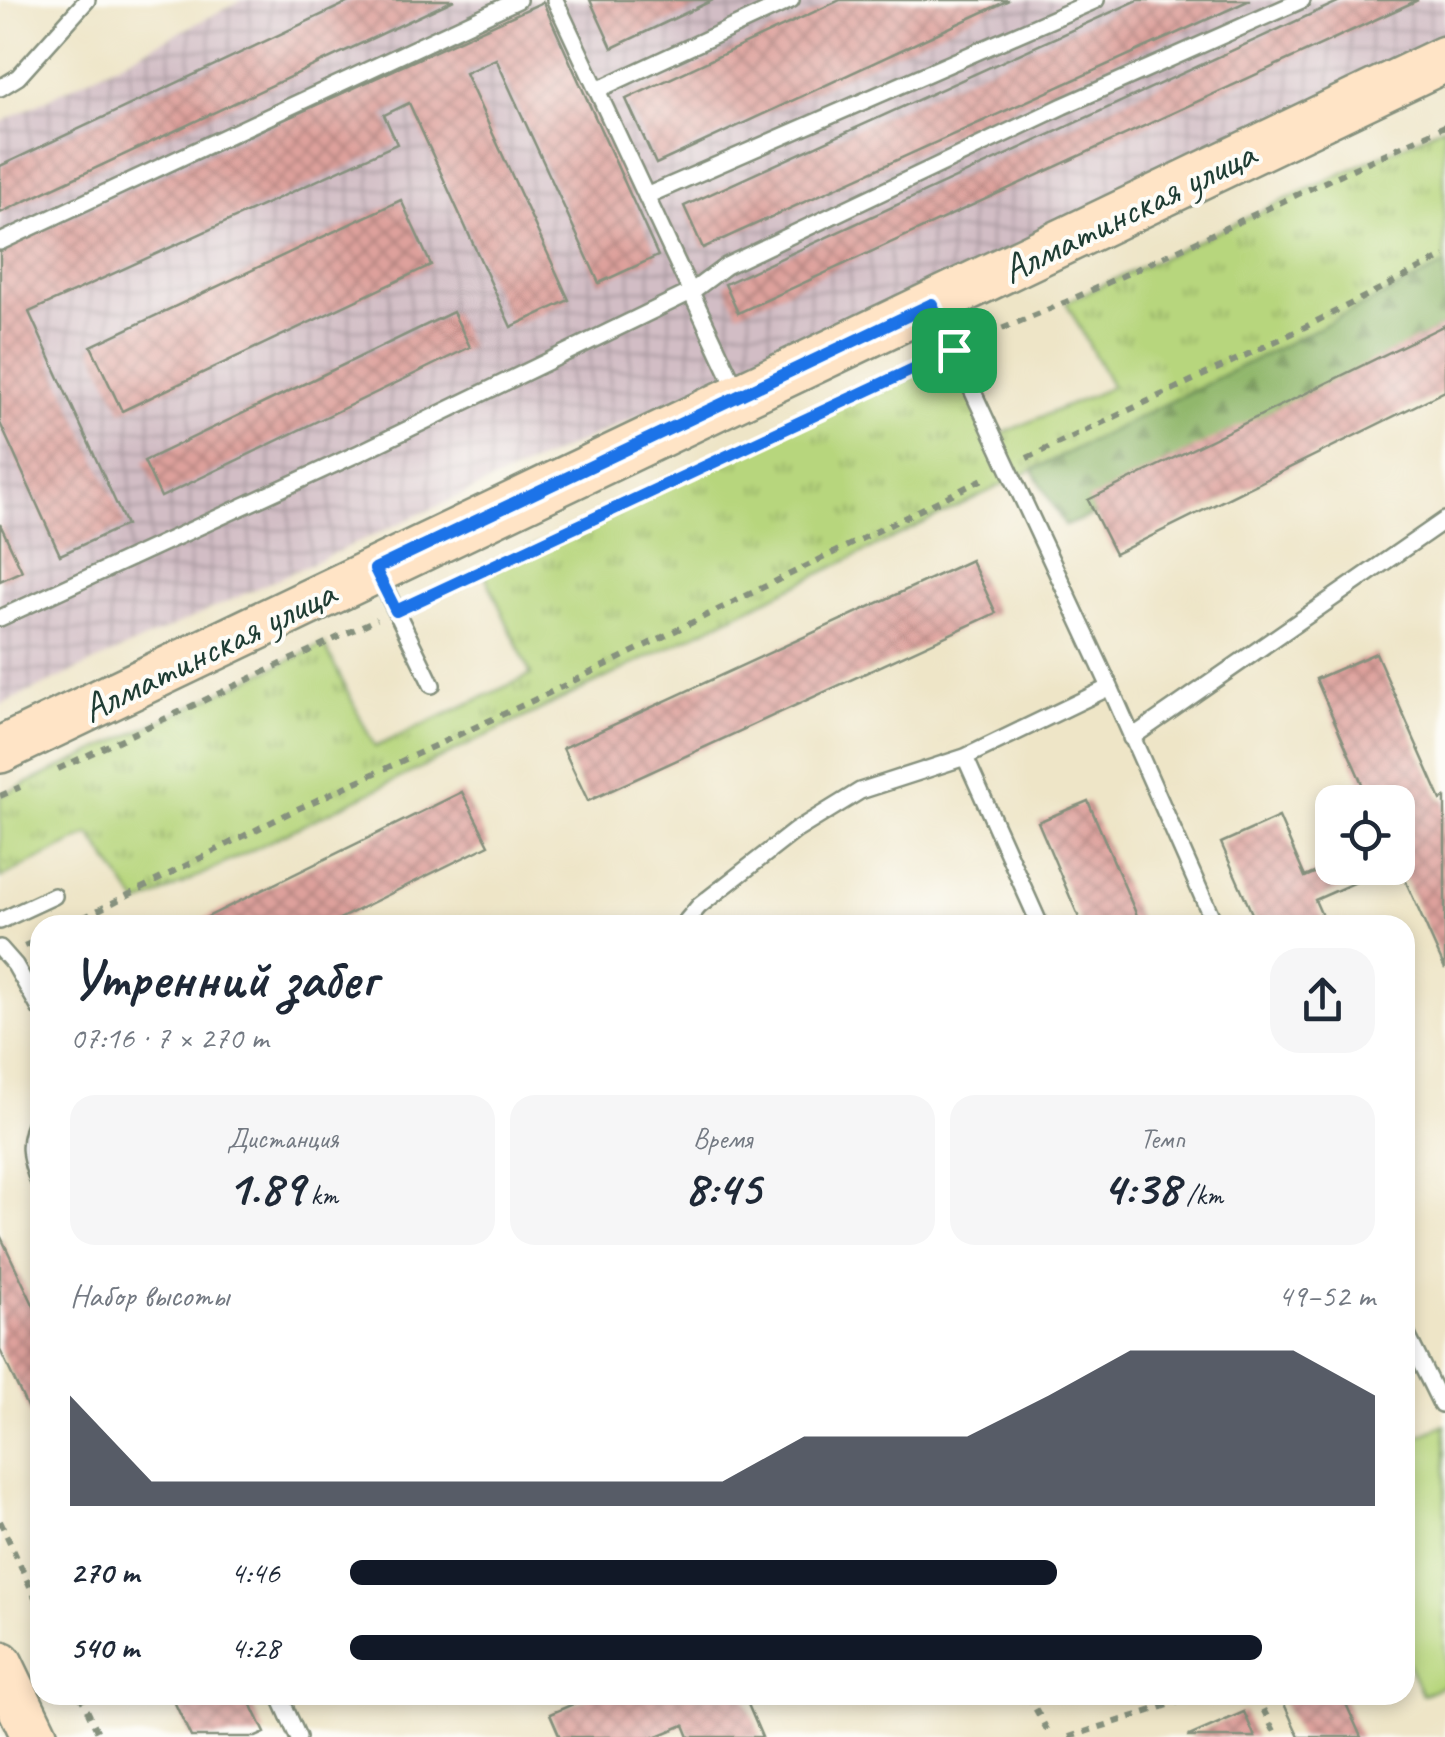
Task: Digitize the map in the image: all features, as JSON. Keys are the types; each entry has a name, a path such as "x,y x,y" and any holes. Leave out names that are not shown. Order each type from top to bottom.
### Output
{"street":[{"name":"Алматинская улица","path":"0,750 1443,64"},
{"path":"13,1679 35,1737"}],"lane":[{"path":"0,88 18,77 88,0"},
{"path":"0,242 518,0"},
{"path":"555,0 740,397"},
{"path":"598,90 791,0"},
{"path":"646,196 1096,0"},
{"path":"0,618 358,453 691,292 726,266 1062,106 1302,0"},
{"path":"932,304 1110,687 1210,915"},
{"path":"1130,738 1445,520"},
{"path":"375,569 432,686"},
{"path":"691,915 795,831 860,792 966,758 1110,687"},
{"path":"966,758 1036,915"},
{"path":"0,921 54,896"},
{"path":"0,948 30,992"},
{"path":"1415,1351 1441,1404 1445,1402"},
{"path":"284,1705 298,1737"}],"path":[{"path":"54,771 954,350 1445,126"},
{"path":"89,915 293,811 565,685 1008,467 1292,334 1445,256"},
{"path":"0,796 36,780"},
{"path":"0,1522 30,1586"},
{"path":"85,1705 100,1737"},
{"path":"1033,1705 1051,1737"},
{"path":"1069,1737 1169,1705"},
{"path":"1261,1705 1277,1737"}],"shaded area":[{"path":"243,0 1445,0 1445,58 504,476 0,705 0,123"}],"green space":[{"path":"1444,126 1445,265 139,905 90,834 0,878 0,796 324,644 375,747 531,675 483,570 954,350 994,437 1112,387 1066,302"},
{"path":"1445,265 1445,325 1095,514 1065,526 1033,470"},
{"path":"1445,1425 1445,1685 1422,1695 1415,1679 1415,1438"}],"building":[{"path":"353,0 454,0 0,213 0,166"},
{"path":"590,0 713,0 612,48"},
{"path":"840,0 1009,0 656,164 626,99"},
{"path":"1138,0 1250,0 703,248 684,206"},
{"path":"1342,0 1418,0 738,313 725,284"},
{"path":"543,2 658,256 599,283 496,59 465,73 569,300 511,327 409,103 384,115 397,144 29,312 126,525 60,555 0,423 0,249"},
{"path":"401,200 431,265 122,411 91,346"},
{"path":"453,312 470,347 161,497 144,461"},
{"path":"1445,325 1445,391 1115,554 1088,500"},
{"path":"0,524 22,571 0,581"},
{"path":"971,560 996,613 588,801 563,748"},
{"path":"1376,653 1441,800 1445,798 1445,969 1407,885 1415,885 1415,785 1363,785 1316,679"},
{"path":"462,792 489,845 347,915 211,915"},
{"path":"1088,801 1137,915 1078,915 1038,822"},
{"path":"1279,817 1305,877 1315,873 1315,885 1349,885 1315,900 1322,915 1253,915 1221,843"},
{"path":"0,1235 30,1298 30,1413 0,1350"},
{"path":"176,1705 252,1705 265,1733 256,1737 191,1737"},
{"path":"571,1705 748,1705 762,1737 689,1737 684,1725 655,1737 560,1737 550,1714"},
{"path":"1285,1705 1347,1705 1361,1737 1299,1737"},
{"path":"1244,1712 1255,1737 1187,1737"}],"route":[{"path":"932,304 954,350 396,611 375,569 932,304"}]}
